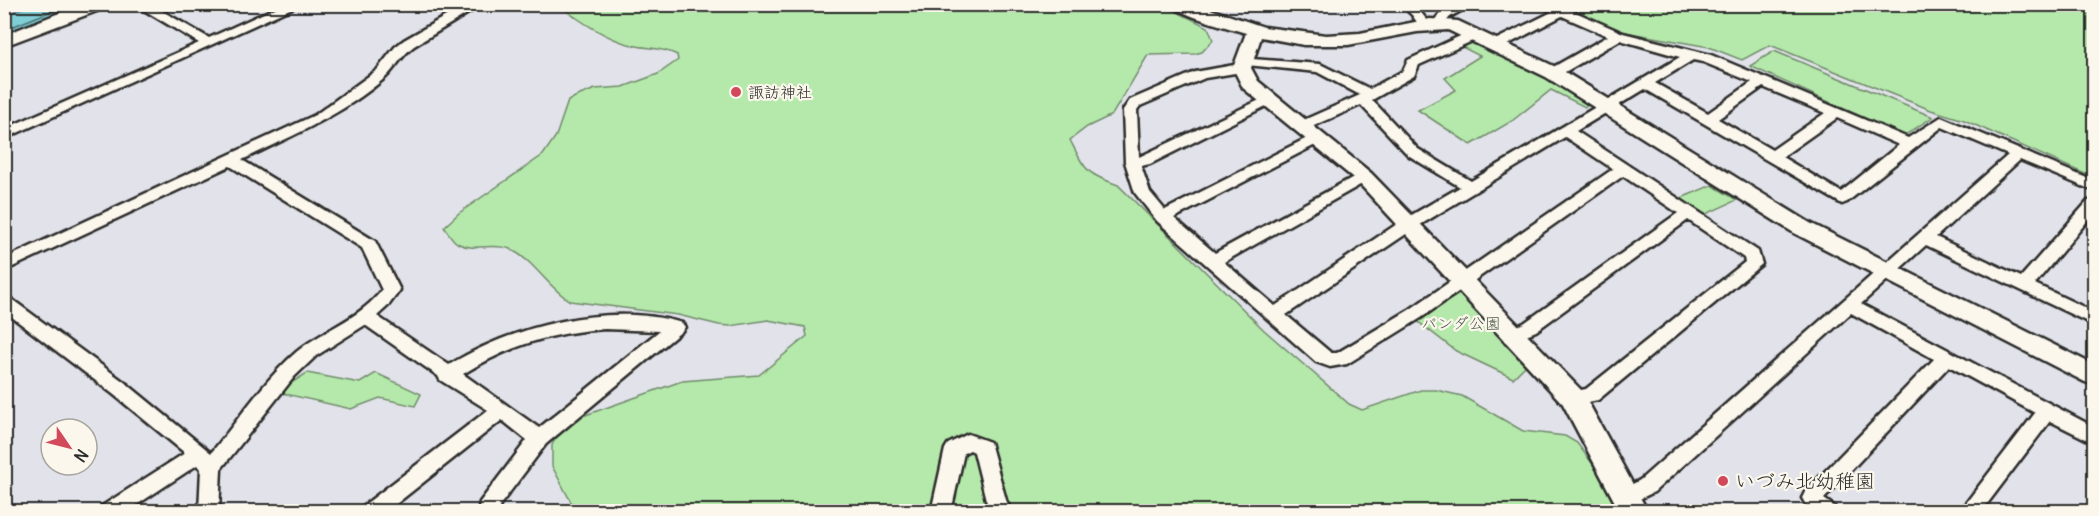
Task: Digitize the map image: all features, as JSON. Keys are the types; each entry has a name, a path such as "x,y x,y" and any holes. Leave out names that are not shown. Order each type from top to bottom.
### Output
{"street":[{"path":"4,41 99,4"},
{"path":"140,4 209,43"},
{"path":"4,135 295,4"},
{"path":"4,266 320,118 382,73 400,50 409,43 477,4"},
{"path":"1406,4 1432,24 1474,35 1554,73 1802,228 2094,376"},
{"path":"1188,6 1277,35 1346,41 1432,24 1467,4"},
{"path":"1545,4 1618,36 1706,58 1909,144"},
{"path":"1496,45 1561,12"},
{"path":"1256,30 1243,65 1250,84 1364,177 1573,398 1630,505 1647,486 2018,154"},
{"path":"1163,217 1409,73 1413,63 1474,35"},
{"path":"1554,73 1618,36"},
{"path":"1274,315 1409,224 1691,56"},
{"path":"1470,187 1413,152 1367,97 1320,68 1243,65 1227,68 1199,75 1135,104 1130,110 1132,162 1143,193 1163,217 1322,357 1330,360 1341,359 1415,314 1462,279 1623,169"},
{"path":"1708,119 1762,82"},
{"path":"1645,84 1842,198 1909,144 1941,122 2094,186"},
{"path":"1132,162 1145,161 1271,100"},
{"path":"1772,157 1835,113"},
{"path":"1566,131 1752,255 1754,264 1591,395 1573,398"},
{"path":"109,512 205,461 300,360 310,351 365,317 382,302 391,290 369,245 230,159"},
{"path":"1213,261 1364,177"},
{"path":"2024,285 2094,204"},
{"path":"1514,334 1530,327 1689,212"},
{"path":"1925,238 2094,319"},
{"path":"4,302 69,349 205,461 209,512"},
{"path":"1849,305 2094,436"},
{"path":"365,317 447,375 502,410 539,439"},
{"path":"447,375 492,349 531,335 580,324 640,321 676,327 539,439 490,502 488,512"},
{"path":"1827,512 1814,503 1812,498 1947,357"},
{"path":"370,512 502,410"},
{"path":"1969,512 2047,411"},
{"path":"941,512 955,449 968,442 983,447 996,500 1002,512"}],"green space":[{"path":"558,5 1163,5 1208,27 1213,40 1202,52 1194,54 1148,55 1112,115 1087,127 1070,140 1088,170 1118,185 1264,330 1349,404 1362,410 1421,390 1436,390 1462,396 1523,431 1565,436 1577,443 1628,511 584,511 571,502 552,466 552,445 558,434 580,417 682,381 759,375 807,336 805,327 768,320 730,326 719,325 678,315 570,301 554,289 527,260 510,249 498,246 465,246 457,243 451,237 444,227 459,213 543,155 556,136 568,101 595,89 623,87 658,74 678,60 677,55 671,52 632,45 603,34"},
{"path":"1561,5 2094,5 2094,178 1964,120 1931,110 1770,45 1742,60 1709,47 1619,31"},
{"path":"1465,39 1513,59 1593,103 1585,107 1551,90 1512,121 1471,145 1418,110 1456,90 1445,78 1480,56 1456,44"},
{"path":"1774,51 1933,117 1904,136 1750,66"},
{"path":"1712,185 1737,200 1704,215 1679,199"},
{"name":"パンダ公園","path":"1461,293 1531,360 1513,378 1456,351 1416,320"},
{"path":"307,373 360,383 376,373 421,394 415,406 380,398 351,409 277,392"}],"water":[{"path":"30,5 86,5 5,36 5,15"}],"place":[{"name":"諏訪神社","path":"736,92"},
{"name":"いづみ北幼稚園","path":"1723,481"}]}
